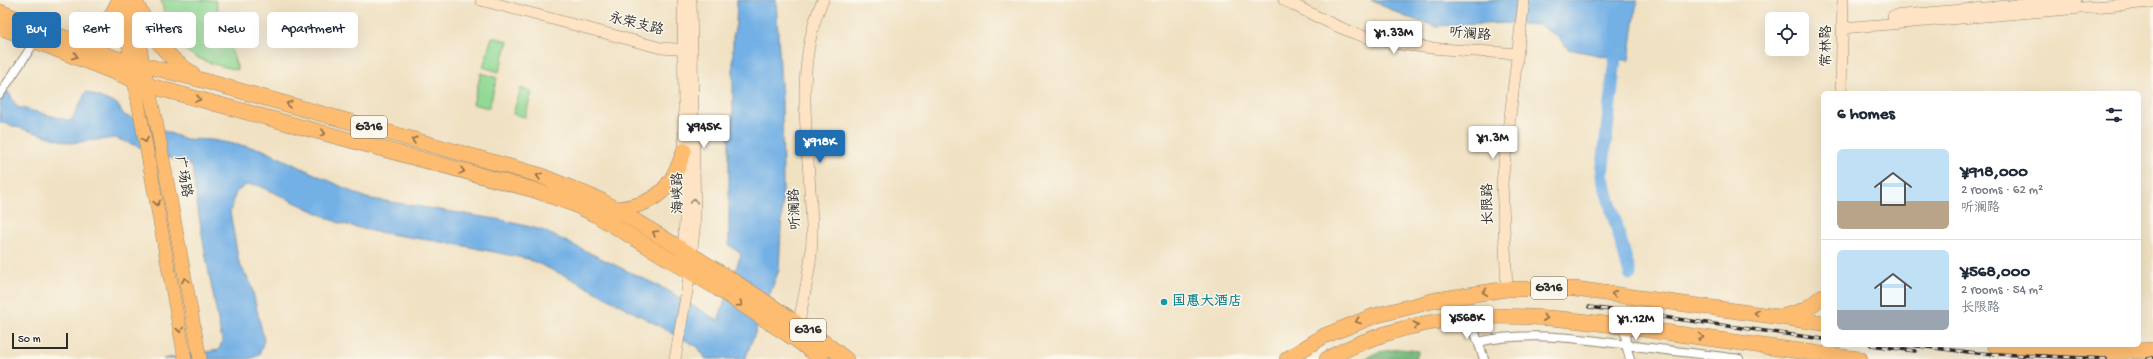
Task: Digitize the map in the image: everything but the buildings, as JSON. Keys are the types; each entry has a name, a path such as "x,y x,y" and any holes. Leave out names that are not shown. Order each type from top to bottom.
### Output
{"highway":[{"path":"68,39 97,31 106,24 120,0"},
{"path":"134,0 157,41 170,58 183,68 205,81"},
{"name":"G316","path":"0,12 112,57 205,81 539,175 582,192 615,209 724,275 798,323 846,359"},
{"name":"G316","path":"0,27 12,31"},
{"name":"G316","path":"55,48 140,83 534,190 576,205 596,215 717,288 798,341 822,359"},
{"path":"615,209 641,204 664,191 679,167 684,151"},
{"name":"G316","path":"1287,359 1332,332 1374,316 1436,300 1507,289 1575,289 1821,323"},
{"path":"1781,317 1805,310 1821,298"},
{"name":"G316","path":"1327,359 1379,335 1429,322 1475,316 1515,315 1625,327 1779,354 1860,359"},
{"path":"2018,347 2113,352 2153,350"}],"main road":[{"name":"广场路","path":"120,0 137,63"},
{"name":"广场路","path":"134,0 141,116 184,355"},
{"name":"广场路","path":"140,83 156,122 200,359"}],"street":[{"name":"永荣支路","path":"481,0 661,48 687,50"},
{"name":"海峡路","path":"683,0 687,50 695,221 687,252"},
{"name":"海峡路","path":"668,359 674,352 686,269 687,252 684,151 687,50 691,0"},
{"name":"听澜路","path":"798,323 812,240 807,141 806,62 809,40 823,0"},
{"name":"听澜路","path":"1284,0 1352,32 1372,39 1418,46 1518,54"},
{"name":"长限路","path":"1507,289 1502,183 1524,0"},
{"name":"常林路","path":"1841,91 1843,0"},
{"path":"1842,24 2076,0"},
{"path":"1842,24 2153,2"},
{"path":"0,94 31,48"},
{"path":"1475,316 1475,333 1484,359"},
{"path":"1625,327 1626,345 1630,359"},
{"path":"1478,342 1534,336 1598,340 1626,345 1739,359"}],"green space":[{"path":"161,0 215,0 219,12 204,12 204,48 231,48 238,70 208,62 183,48 196,48 196,12 164,12"},
{"path":"492,37 508,41 499,72 483,67"},
{"path":"481,73 497,78 489,108 473,104"},
{"path":"521,88 532,92 525,117 513,114"},
{"path":"1399,349 1419,351 1415,359 1364,359 1378,352"}],"water":[{"path":"737,0 776,0 782,101 783,187 779,270 745,359 706,359 698,347 570,278 528,259 460,245 371,231 339,223 258,185 246,185 236,192 230,212 239,263 251,284 264,340 259,355 250,359 163,359 219,350 222,341 202,232 192,166 115,138 70,143 0,122 0,89 8,92 17,107 71,121 86,92 117,104 124,115 185,139 212,140 261,149 366,198 502,220 542,230 669,291 718,321 741,254 729,245 729,119 733,118 733,37 736,24"},
{"path":"1371,0 1637,0 1629,61 1568,49 1556,35 1539,25 1504,23 1436,26 1406,17"}],"waterway":[{"path":"1617,41 1602,175 1630,274"}],"railway":[{"path":"1589,307 1821,339"},
{"path":"1886,347 1915,351"},
{"path":"1926,347 1977,353 2106,359"},
{"path":"2148,359 2153,358"}],"place":[{"name":"国惠大酒店","path":"1164,302"}]}
